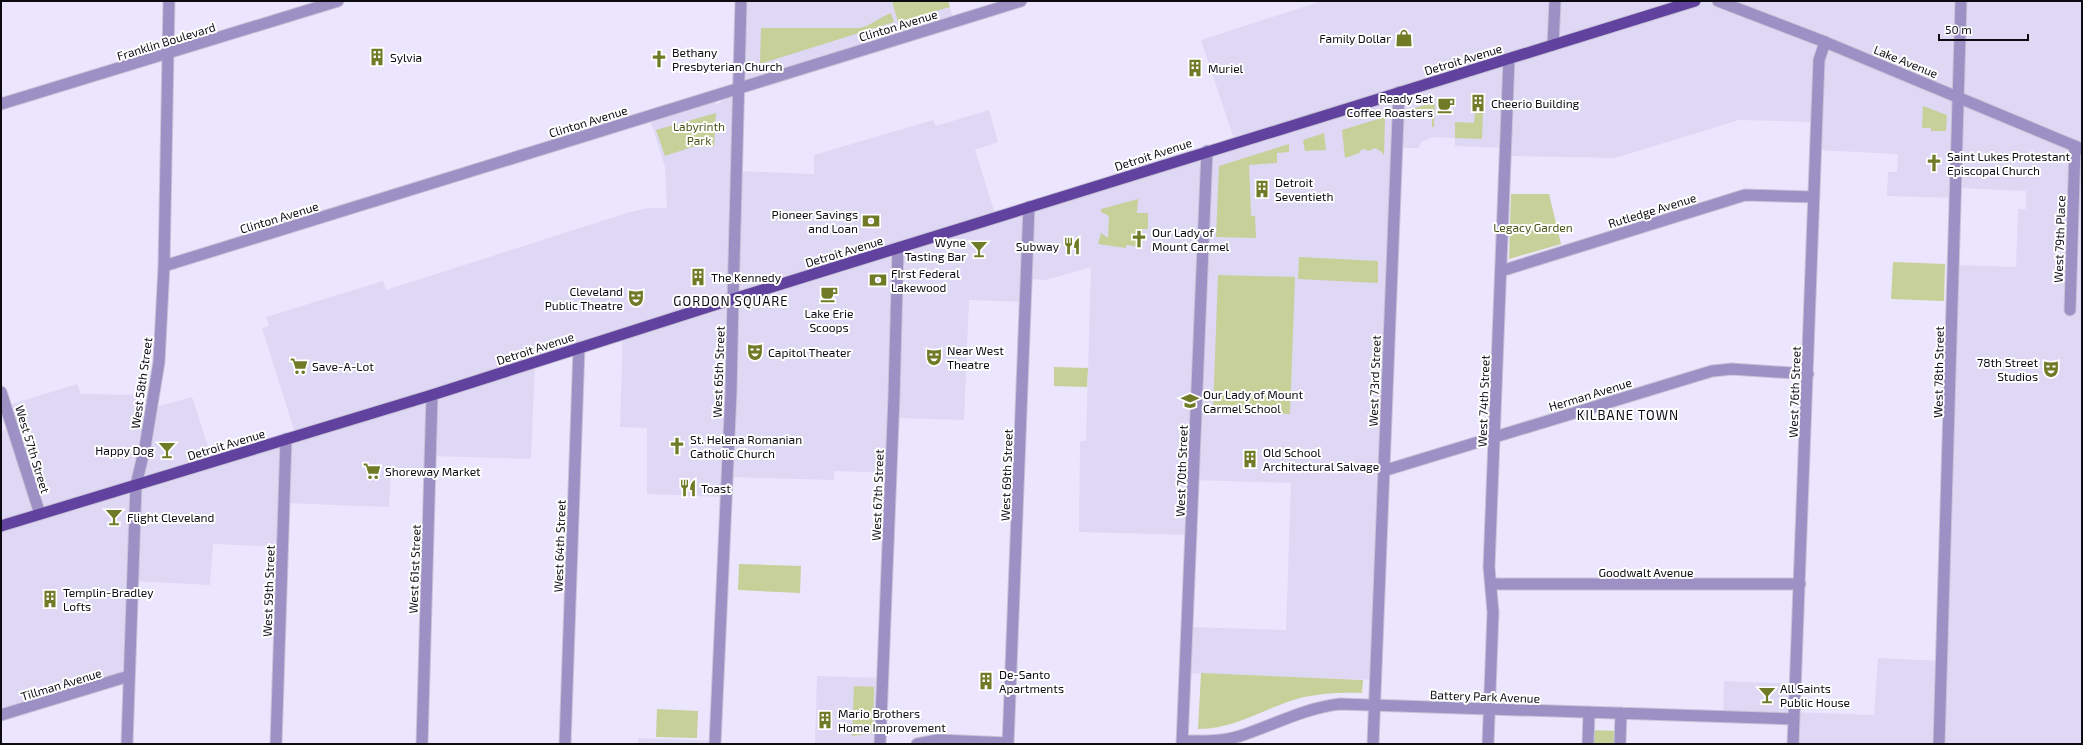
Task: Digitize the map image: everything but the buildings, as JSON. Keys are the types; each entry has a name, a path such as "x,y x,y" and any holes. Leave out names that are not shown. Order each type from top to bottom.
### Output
{"main road":[{"name":"Detroit Avenue","path":"1,526 432,395 733,298 1695,1"}],"street":[{"name":"West 58th Street","path":"128,744 136,485 145,447 160,362 164,266 169,1"},
{"name":"Franklin Boulevard","path":"1,104 338,1"},
{"name":"West 65th Street","path":"715,744 731,392 741,1"},
{"name":"Clinton Avenue","path":"164,266 1021,1"},
{"path":"1553,45 1555,1"},
{"name":"Lake Avenue","path":"1718,1 1825,42 2078,147"},
{"name":"West 78th Street","path":"1939,744 1948,487 1957,96 1961,1"},
{"name":"West 76th Street","path":"1793,744 1819,60 1825,42"},
{"name":"West 74th Street","path":"1488,744 1493,612 1492,584 1489,566 1509,59"},
{"name":"West 73rd Street","path":"1373,744 1399,92"},
{"name":"West 79th Place","path":"2070,310 2078,147"},
{"name":"West 70th Street","path":"1182,742 1207,151"},
{"name":"Rutledge Avenue","path":"1501,271 1745,195 1814,198"},
{"name":"West 69th Street","path":"1008,744 1029,207"},
{"name":"West 67th Street","path":"880,744 895,389 898,248"},
{"name":"West 64th Street","path":"565,744 579,348"},
{"name":"Herman Avenue","path":"1383,471 1712,371 1732,369 1808,374"},
{"name":"West 57th Street","path":"1,392 40,514"},
{"name":"West 61st Street","path":"422,744 432,395"},
{"name":"West 59th Street","path":"276,744 286,439"},
{"name":"Goodwalt Avenue","path":"1492,584 1800,584"},
{"name":"Tillman Avenue","path":"1,716 129,676"},
{"name":"Battery Park Avenue","path":"1182,742 1213,742 1239,736 1310,709 1340,704 1793,719"},
{"path":"1588,744 1589,712"},
{"path":"1620,744 1621,713"},
{"path":"917,744 938,740 1008,744"}],"shaded area":[{"path":"741,1 948,1 954,22 739,88 736,171 814,174 814,155 933,120 936,126 989,110 998,142 975,150 996,217 1235,142 1201,40 1322,1 2082,1 2082,149 1957,96 1955,198 1887,196 1888,172 1897,172 1898,154 1816,150 1817,122 1739,120 1615,158 1506,156 1506,148 1455,146 1455,138 1432,137 1422,142 1418,148 1397,148 1375,680 1185,673 1187,627 1286,630 1291,483 1193,480 1191,535 1079,532 1080,441 1086,441 1091,267 1046,280 1027,279 1026,302 969,300 964,420 894,418 891,473 834,471 834,480 727,477 726,497 647,494 647,428 620,427 623,334 535,362 531,459 431,456 430,469 391,468 389,507 284,503 283,547 213,544 210,585 133,581 129,676 1,715 1,431 12,427 6,406 77,384 81,394 154,395 152,408 192,397 213,462 296,436 262,328 269,326 266,317 383,281 386,290 630,212 648,208 667,208 665,167 649,116 711,97 717,105 738,88"},
{"path":"1960,100 2082,150 2082,744 1943,744 1955,265 2016,267 2018,209 2026,209 2026,191 1957,188"},
{"path":"1878,658 1942,661 1939,744 1793,744 1793,719 1723,717 1724,681 1795,684 1794,712 1874,715"},
{"path":"817,676 882,678 880,744 815,744"},
{"path":"638,738 715,741 715,744 638,744"}],"green space":[{"path":"892,1 948,1 950,7 898,22"},
{"path":"891,13 894,22 760,64 761,28 860,28"},
{"path":"1435,102 1434,127 1432,127 1432,111 1424,109 1414,110 1414,108"},
{"path":"1923,106 1947,115 1946,131 1931,131 1931,128 1922,128"},
{"name":"Labyrinth Park","path":"716,113 714,147 692,147 665,156 656,130"},
{"path":"1475,113 1483,113 1482,139 1455,138 1455,122 1474,123"},
{"path":"1385,117 1384,156 1382,152 1375,148 1368,151 1365,149 1361,150 1359,153 1345,158 1342,130"},
{"path":"1324,133 1326,150 1305,151 1303,140"},
{"path":"1289,144 1289,152 1277,153 1277,163 1249,165 1251,216 1255,216 1256,238 1216,237 1219,166"},
{"name":"Legacy Garden","path":"1511,194 1549,194 1561,244 1509,259"},
{"path":"1138,199 1137,213 1148,213 1148,229 1143,229 1142,247 1126,245 1126,248 1098,244 1101,233 1108,238 1109,216 1101,212 1101,209"},
{"path":"1299,257 1378,261 1378,283 1298,279"},
{"path":"1893,262 1945,264 1944,301 1891,299"},
{"path":"1218,275 1295,277 1290,414 1213,411"},
{"path":"1054,367 1088,368 1087,387 1054,386"},
{"path":"739,564 801,566 800,593 738,590"},
{"path":"1201,673 1363,680 1362,693 1333,693 1304,697 1226,725 1198,729"},
{"path":"854,686 874,687 873,733 852,736"},
{"path":"657,709 698,711 697,738 656,737"},
{"path":"1588,730 1620,731 1620,744 1588,744"}],"place":[{"name":"Family Dollar","path":"1404,38"},
{"name":"Sylvia","path":"377,57"},
{"name":"Bethany Presbyterian Church","path":"659,59"},
{"name":"Muriel","path":"1195,68"},
{"name":"Cheerio Building","path":"1478,103"},
{"name":"Ready Set Coffee Roasters","path":"1446,105"},
{"name":"Saint Lukes Protestant Episcopal Church","path":"1934,163"},
{"name":"Detroit Seventieth","path":"1262,189"},
{"name":"Pioneer Savings and Loan","path":"871,221"},
{"name":"Our Lady of Mount Carmel","path":"1139,239"},
{"name":"Subway","path":"1072,246"},
{"name":"Wyne Tasting Bar","path":"979,249"},
{"name":"The Kennedy","path":"698,277"},
{"name":"FIrst Federal Lakewood","path":"878,280"},
{"name":"Lake Erie Scoops","path":"829,294"},
{"name":"Cleveland Public Theatre","path":"636,298"},
{"name":"Capitol Theater","path":"755,352"},
{"name":"Near West Theatre","path":"934,357"},
{"name":"Save-A-Lot","path":"299,366"},
{"name":"78th Street Studios","path":"2051,369"},
{"name":"Our Lady of Mount Carmel School","path":"1190,401"},
{"name":"St. Helena Romanian Catholic Church","path":"677,446"},
{"name":"Happy Dog","path":"167,450"},
{"name":"Old School Architectural Salvage","path":"1250,459"},
{"name":"Shoreway Market","path":"372,471"},
{"name":"Toast","path":"688,488"},
{"name":"Flight Cleveland","path":"114,517"},
{"name":"Templin-Bradley Lofts","path":"50,599"},
{"name":"De-Santo Apartments","path":"986,681"},
{"name":"All Saints Public House","path":"1767,695"},
{"name":"Mario Brothers Home Improvement","path":"825,720"}],"district":[{"name":"GORDON SQUARE","path":"731,301"},
{"name":"KILBANE TOWN","path":"1628,415"}]}
